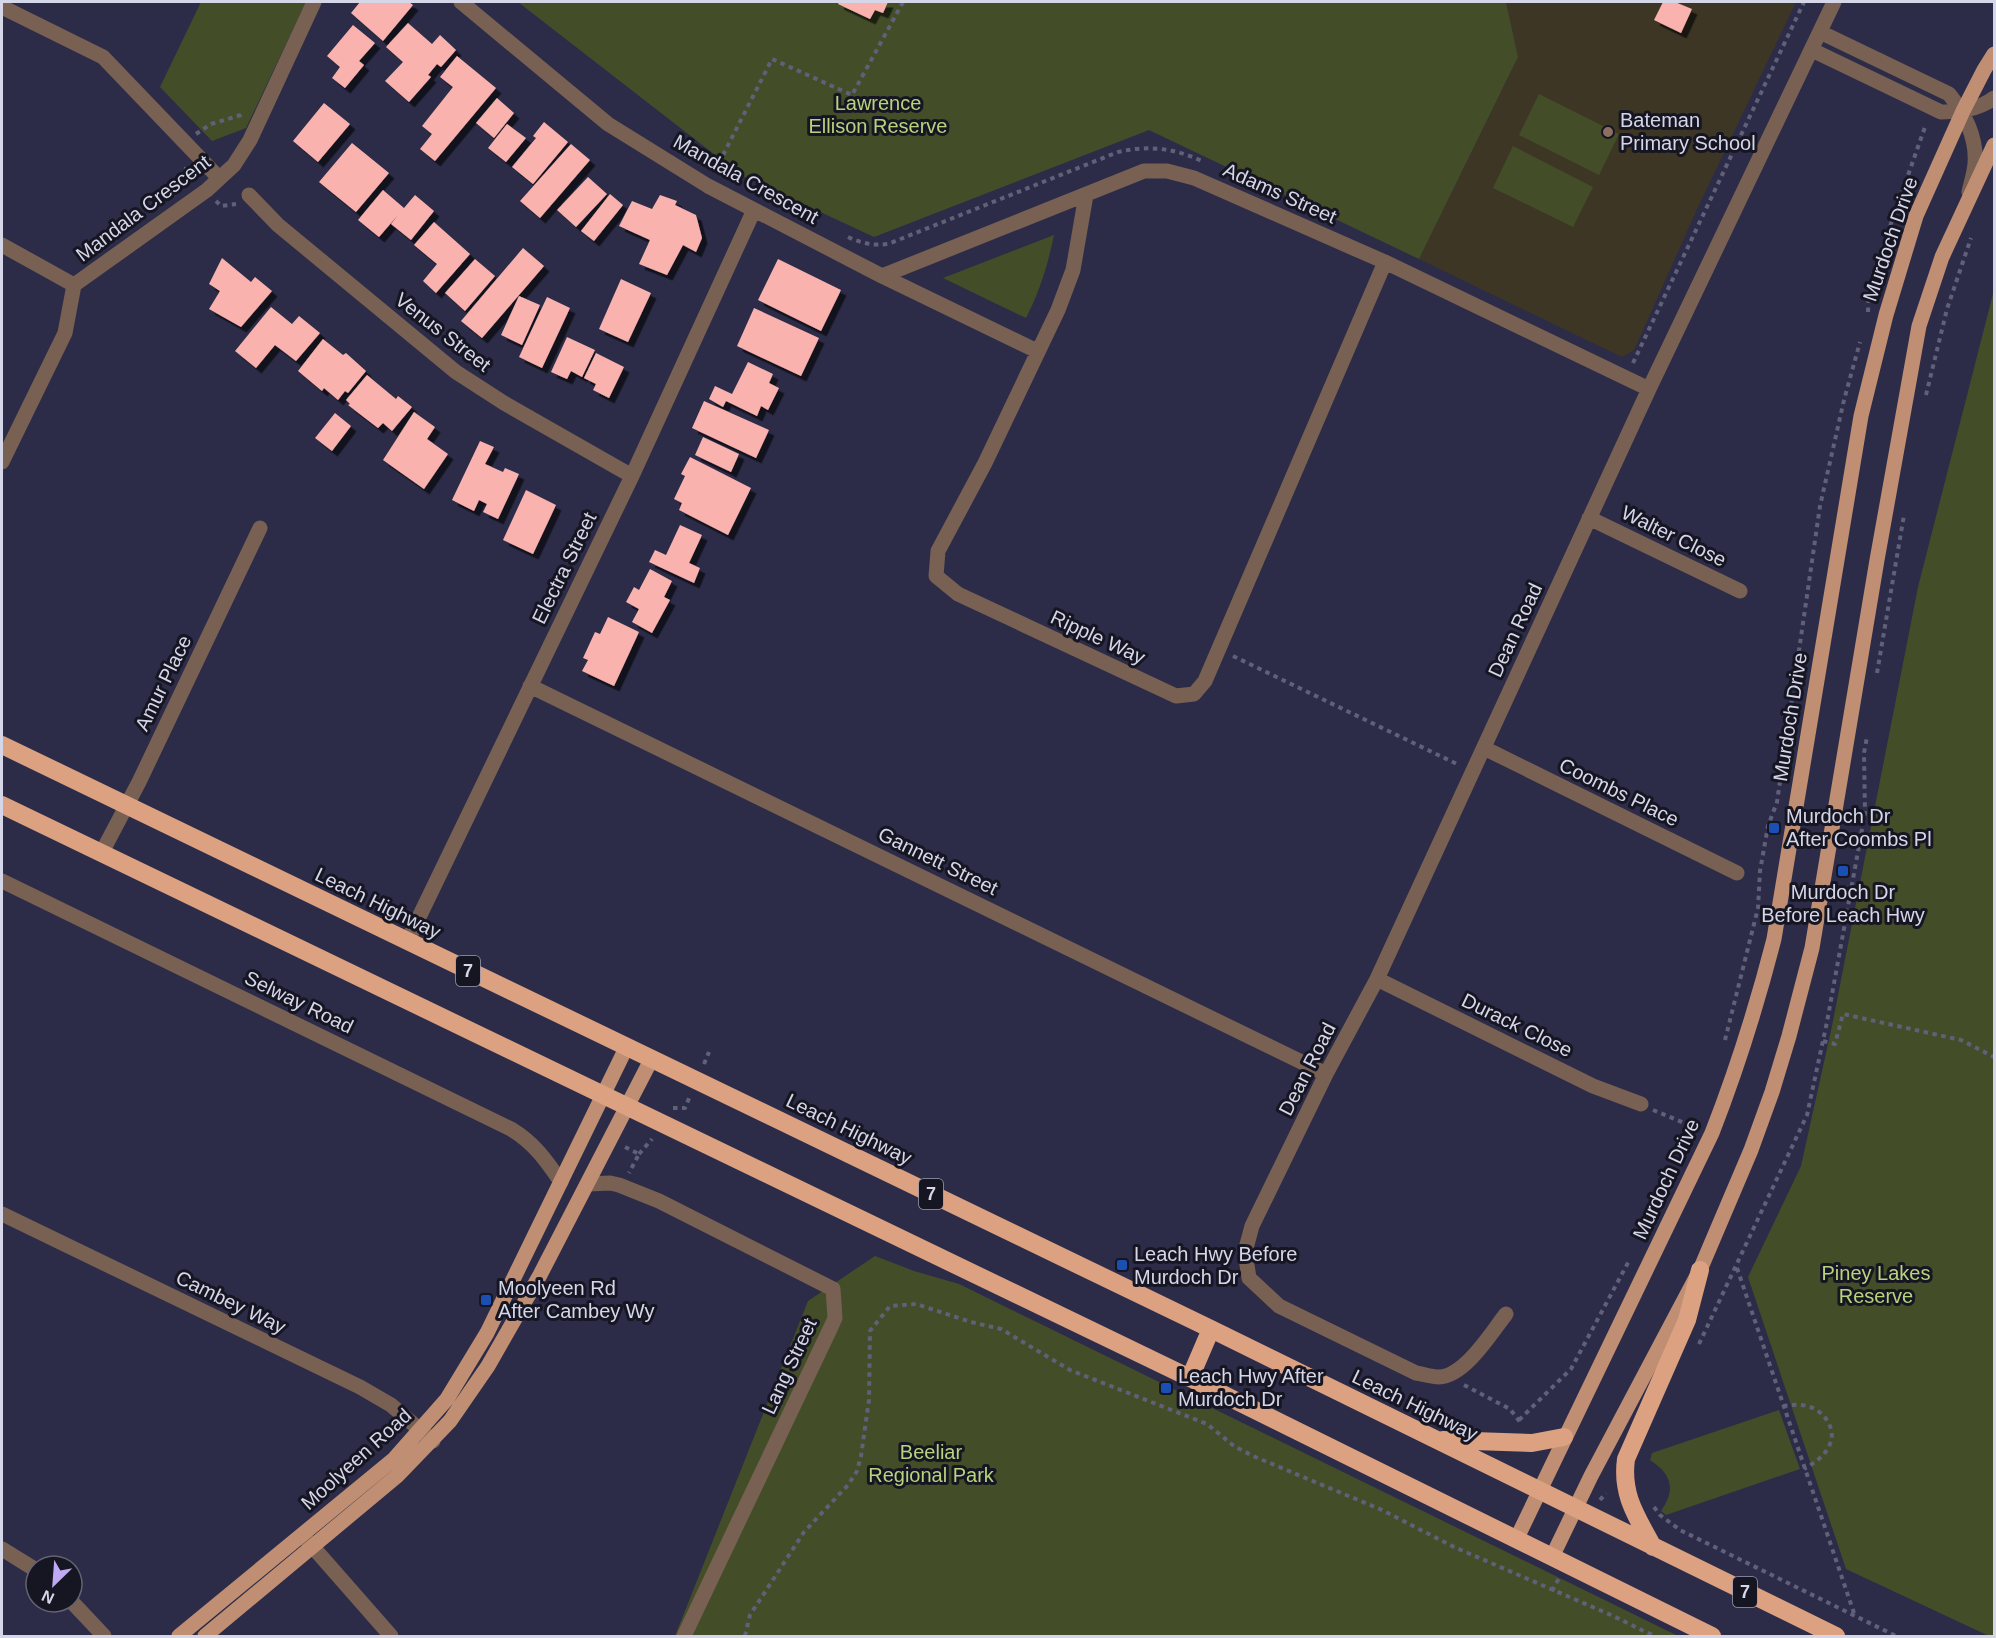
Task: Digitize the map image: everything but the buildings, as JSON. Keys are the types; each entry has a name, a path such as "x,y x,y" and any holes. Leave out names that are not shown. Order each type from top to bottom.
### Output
{"highway":[{"name":"Leach Highway","path":"2,745 1212,1329 1836,1636"},
{"path":"2,805 1190,1378 1712,1636"},
{"path":"1653,1547 1630,1506 1625,1479 1626,1459 1687,1320 1700,1270"},
{"path":"1190,1378 1212,1329"},
{"path":"1436,1440 1532,1443 1564,1437"}],"main road":[{"name":"Murdoch Drive","path":"1516,1540 1712,1133 1735,1076 1755,1011 1776,928 1861,416 1900,264 1917,216 1963,111 1995,54"},
{"path":"1552,1557 1700,1270 1752,1150 1789,1036 1814,936 1876,560 1919,326 1942,257 1995,145"},
{"name":"Moolyeen Road","path":"427,1436 487,1334 626,1048"},
{"name":"Moolyeen Road","path":"205,1636 394,1459 427,1436 466,1401 488,1366 588,1184 651,1060"},
{"name":"Moolyeen Road","path":"179,1636 308,1541"}],"street":[{"name":"Mandala Crescent","path":"74,285 207,190 234,165 250,140 314,2"},
{"name":"Mandala Crescent","path":"461,2 608,124 708,186 882,276 1037,351"},
{"name":"Dean Road","path":"1458,1370 1440,1377 1416,1373 1279,1306 1250,1278 1245,1252 1252,1226 1326,1074 1377,979 1649,389 1834,2"},
{"path":"2,7 103,57 219,178"},
{"path":"1820,32 1949,94 1963,111 1971,132 1975,163 1966,206"},
{"path":"1812,50 1941,112 1963,111 1984,106 1995,98"},
{"name":"Adams Street","path":"882,276 1144,171 1167,171 1194,178 1385,262 1649,389"},
{"name":"Ripple Way","path":"1086,195 1072,270 1058,310 985,463 938,551 936,576 958,594 1176,696 1194,694 1205,681 1220,650 1385,262"},
{"name":"Venus Street","path":"252,198 278,225 456,372 504,403 632,476"},
{"name":"Electra Street","path":"407,942 632,476 754,210"},
{"path":"2,244 74,285 64,333 2,462"},
{"name":"Walter Close","path":"1589,518 1740,591"},
{"name":"Amur Place","path":"101,854 127,806 260,528"},
{"name":"Gannett Street","path":"530,686 1326,1074"},
{"name":"Coombs Place","path":"1484,748 1737,873"},
{"name":"Selway Road","path":"2,880 511,1129 543,1155 561,1182"},
{"name":"Durack Close","path":"1377,979 1593,1086 1641,1104"},
{"name":"Lang Street","path":"588,1184 610,1183 659,1201 833,1289 835,1318 684,1636"},
{"name":"Cambey Way","path":"2,1214 360,1387 392,1405 427,1436"},
{"path":"1458,1370 1475,1354 1506,1314"},
{"path":"308,1541 391,1636"},
{"path":"2,1549 24,1563"},
{"path":"83,1614 104,1636"}],"path":[{"path":"708,186 772,59 852,95 903,2"},
{"path":"207,190 221,206 252,198"},
{"path":"1220,650 1473,772"},
{"path":"1725,1042 1758,908 1760,870"},
{"path":"1823,1041 1835,1044 1843,1014 1961,1040 1995,1057"},
{"path":"626,1181 639,1154 652,1139 668,1107 685,1108 710,1052"},
{"path":"1641,1104 1694,1127"},
{"path":"1690,1137 1698,1116"},
{"path":"631,1150 639,1154"},
{"path":"1519,1420 1571,1369 1632,1255"},
{"path":"1737,1267 1855,1617"},
{"path":"745,1636 750,1615 804,1532 848,1485 856,1471 861,1456 869,1400 870,1331 890,1306 903,1304 916,1304 970,1322 1001,1329 1070,1370 1206,1424 1234,1446 1253,1456 1383,1510 1454,1547 1654,1636"},
{"path":"1458,1370 1464,1386 1510,1410 1519,1420 1521,1427"},
{"path":"1782,1406 1796,1404 1812,1408 1822,1414 1831,1427 1832,1436 1828,1449 1804,1469"},
{"path":"1600,1501 1606,1493"},
{"path":"1649,1500 1660,1515 1680,1530 1896,1636"},
{"path":"1552,1591 1559,1578"}],"shaded area":[{"name":"Bateman Primary School","path":"1506,2 1796,2 1698,207 1634,350 1622,357 1419,259 1518,57"}],"green space":[{"path":"201,2 306,2 246,128 212,141 160,87"},
{"name":"Lawrence Ellison Reserve","path":"518,2 1506,2 1518,57 1419,259 1149,130 874,237 741,175"},
{"path":"1539,94 1619,134 1599,175 1519,135"},
{"path":"1513,146 1593,187 1573,227 1493,188"},
{"path":"1054,235 1043,277 1026,318 943,278"},
{"name":"Piney Lakes Reserve","path":"1994,290 1994,1636 1989,1636 1846,1569 1748,1277 1801,1166 1832,1026 1918,587"},
{"name":"Beeliar Regional Park","path":"875,1256 914,1271 959,1284 1678,1636 675,1636 808,1301"},
{"path":"1779,1410 1800,1469 1666,1515 1661,1511 1670,1489 1663,1471 1650,1460 1652,1453"}],"place":[{"name":"Bateman Primary School","path":"1608,132"},
{"name":"Murdoch Dr After Coombs Pl","path":"1774,828"},
{"name":"Murdoch Dr Before Leach Hwy","path":"1843,871"},
{"name":"Leach Hwy Before Murdoch Dr","path":"1122,1265"},
{"name":"Moolyeen Rd After Cambey Wy","path":"486,1300"},
{"name":"Leach Hwy After Murdoch Dr","path":"1166,1388"}]}
